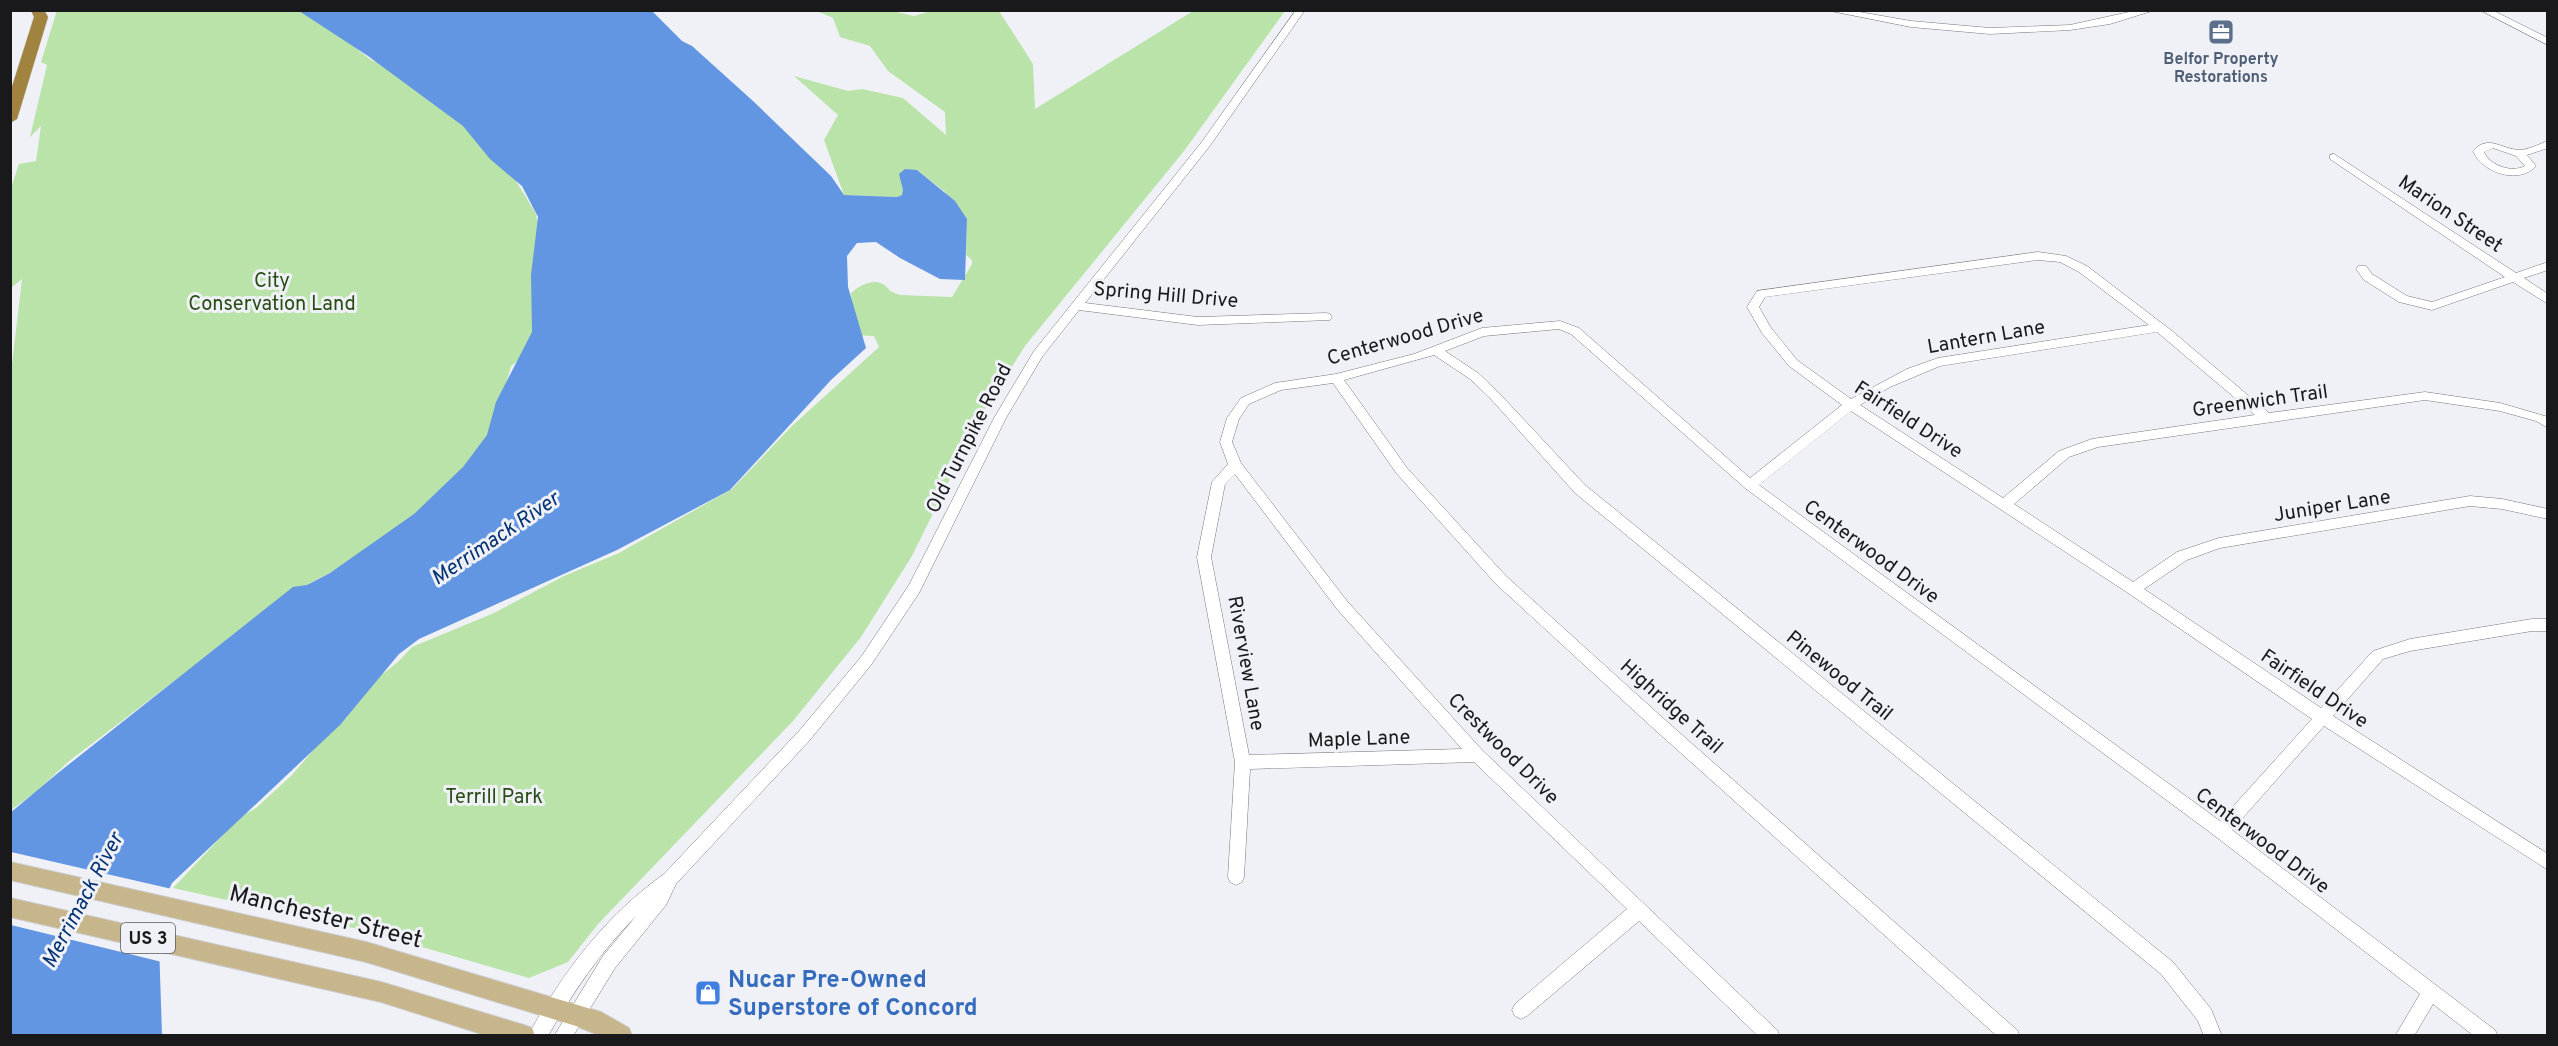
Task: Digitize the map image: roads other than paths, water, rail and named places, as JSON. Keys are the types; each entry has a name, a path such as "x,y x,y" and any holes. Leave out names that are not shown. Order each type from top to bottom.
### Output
{"highway":[{"path":"10,71 37,10"},
{"path":"10,119 41,17 37,10"}],"main road":[{"name":"Manchester Street","path":"10,871 366,952 576,1014 601,1023 621,1035"},
{"name":"US 3","path":"10,907 381,992 524,1035"}],"street":[{"name":"Old Turnpike Road","path":"538,1035 576,973 623,917 646,895 670,879 804,736 880,642 920,580 1000,418 1038,354 1205,145 1301,10"},
{"path":"1830,10 1921,27 2017,33 2104,24 2151,10"},
{"path":"2484,10 2547,42"},
{"path":"2519,153 2547,144"},
{"name":"Marion Street","path":"2334,157 2547,300"},
{"name":"Fairfield Drive","path":"2268,418 2168,334 2157,328 2083,269 2062,259 2038,256 1761,294 1754,307 1773,338 1793,363 1849,404 2133,589 2323,717 2545,856"},
{"path":"2439,303 2409,295 2362,269 2368,277 2403,299 2432,306 2547,266"},
{"name":"Spring Hill Drive","path":"1075,306 1198,321 1326,317"},
{"name":"Centerwood Drive","path":"1235,465 1226,442 1233,417 1245,400 1279,386 1336,378 1435,350 1482,332 1560,325 1575,332 1750,485 2221,831 2489,1035"},
{"name":"Lantern Lane","path":"1750,485 1849,404 1912,369 1938,362 2157,328"},
{"name":"Pinewood Trail","path":"1435,350 1474,376 1494,395 1580,489 2167,968 2205,1015 2213,1035"},
{"name":"Highridge Trail","path":"1336,378 1402,471 1501,580 1659,724 2012,1035"},
{"name":"Greenwich Trail","path":"2004,505 2064,454 2097,442 2426,396 2500,407 2545,419"},
{"name":"Crestwood Drive","path":"1235,465 1342,604 1477,755 1771,1035"},
{"name":"Riverview Lane","path":"1235,465 1219,482 1204,557 1244,762 1236,878"},
{"name":"Juniper Lane","path":"2133,589 2182,556 2218,543 2469,501 2502,504 2547,514"},
{"path":"2221,831 2378,655 2410,645 2532,625 2547,625"},
{"name":"Maple Lane","path":"1244,762 1477,755"},
{"name":"Old Turnpike Road","path":"563,1035 616,952 660,900 670,879"},
{"path":"1521,1010 1640,909"},
{"path":"2404,1035 2431,992"}],"water":[{"name":"Merrimack River","path":"299,11 652,11 682,41 692,46 753,101 831,176 844,195 897,197 902,195 899,174 905,169 917,170 955,201 967,219 965,280 940,279 900,258 876,242 857,243 847,256 848,287 866,348 831,380 730,490 617,550 419,639 399,654 340,725 172,883 158,913 162,1035 11,1035 10,813 293,587 307,585 330,573 414,514 463,467 487,435 496,402 532,332 531,275 538,217 522,186 490,159 463,126 368,56"}],"place":[{"name":"Belfor Property Restorations","path":"2221,32"},
{"name":"Nucar Pre-Owned Superstore of Concord","path":"708,993"}],"park label":[{"name":"City Conservation Land","path":"272,292"},
{"name":"Terrill Park","path":"494,796"}]}
